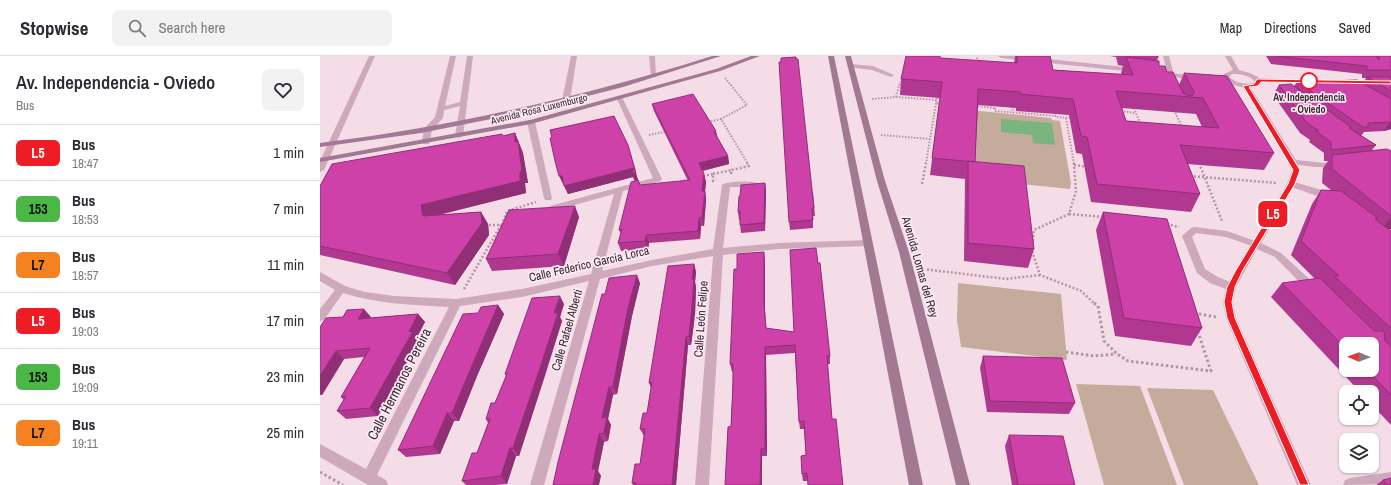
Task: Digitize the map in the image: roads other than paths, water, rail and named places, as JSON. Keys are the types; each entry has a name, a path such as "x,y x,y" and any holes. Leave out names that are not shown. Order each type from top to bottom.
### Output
{"main road":[{"name":"Avenida Rosa Luxemburgo","path":"320,145 461,123 566,100 654,76 699,59 718,56"},
{"name":"Avenida Rosa Luxemburgo","path":"322,160 531,122 620,99 718,70 757,56"},
{"path":"831,56 916,485"},
{"name":"Avenida Lomas del Rey","path":"848,56 881,181 908,268 963,485"}],"street":[{"path":"320,170 322,160 332,144 372,56"},
{"path":"426,142 428,129 439,118 453,56"},
{"path":"459,136 470,56"},
{"path":"566,100 574,56"},
{"path":"652,56 654,76"},
{"path":"1001,56 1034,58 1142,71"},
{"path":"1166,56 1165,76 1200,78"},
{"path":"1228,56 1238,72"},
{"path":"850,66 873,68 892,75"},
{"path":"1230,81 1226,78 1226,75 1231,72 1238,72 1251,75 1259,80 1283,84 1333,82"},
{"path":"1216,80 1230,81 1246,86 1256,85 1259,83 1259,80"},
{"path":"1246,86 1293,162 1296,170 1291,184 1231,287 1228,302 1231,318 1304,485"},
{"path":"552,208 619,191 658,179 620,99"},
{"path":"441,109 463,104"},
{"path":"531,122 548,198"},
{"path":"1293,162 1325,165 1348,162"},
{"name":"Calle León Felipe","path":"702,485 718,252 725,182 756,184"},
{"path":"1291,184 1325,194 1337,202"},
{"name":"Calle Rafael Alberti","path":"537,485 619,191"},
{"path":"1231,287 1220,283 1201,271 1187,236 1194,230 1227,234 1255,244 1278,255 1318,294"},
{"name":"Calle Federico García Lorca","path":"320,276 341,289 365,296 394,300 456,303 522,293 652,263 718,252 778,246 868,243"},
{"path":"320,317 341,289"},
{"name":"Calle Hermanos Pereira","path":"368,478 456,303"},
{"path":"320,450 382,485"},
{"path":"1350,485 1391,478"}],"place":[{"name":"Av. Independencia - Oviedo","path":"1309,81"}]}
